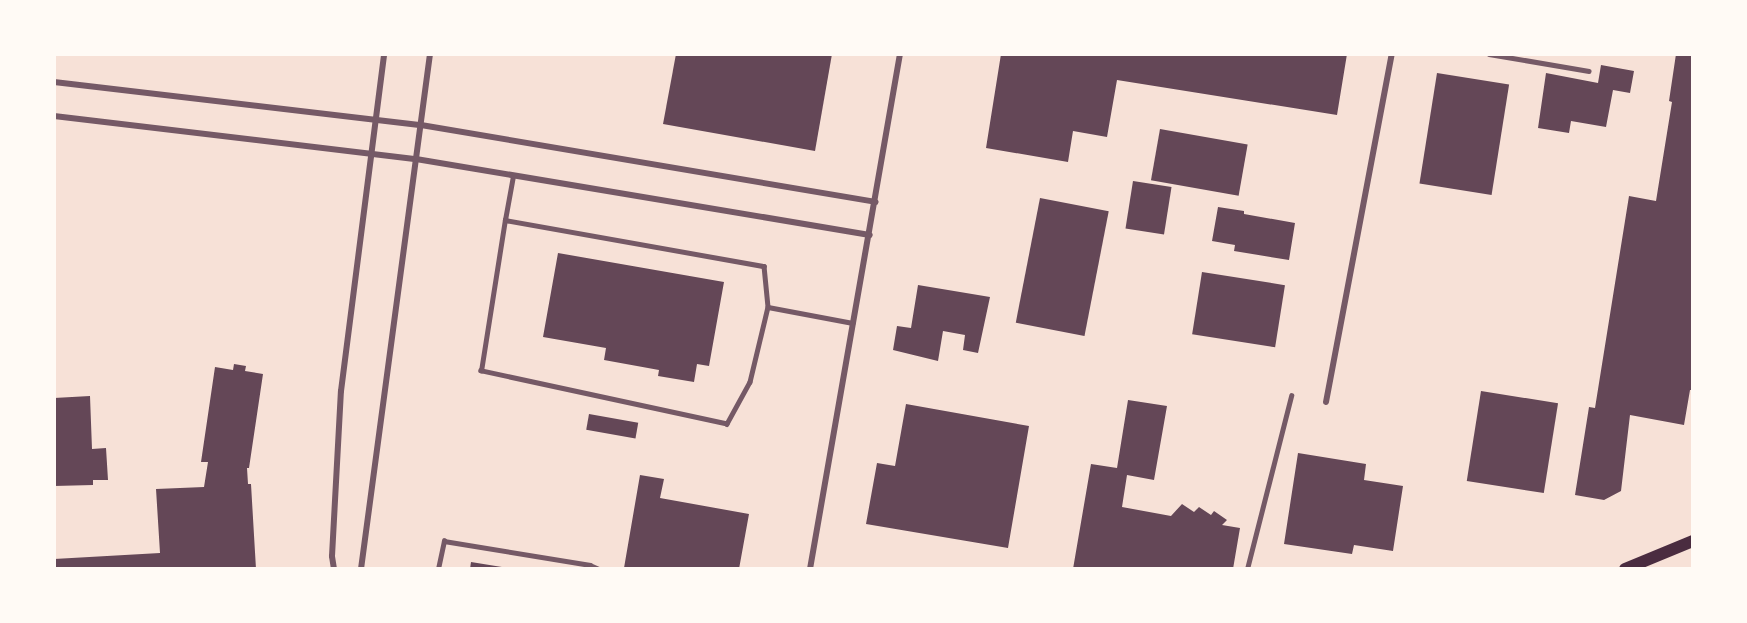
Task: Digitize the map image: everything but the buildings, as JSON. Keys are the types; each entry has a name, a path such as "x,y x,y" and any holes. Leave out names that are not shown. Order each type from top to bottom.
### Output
{"main road":[{"path":"1625,569 1693,541"}],"street":[{"path":"334,569 332,556 341,391 384,54"},
{"path":"361,569 430,54"},
{"path":"810,569 876,202 900,54"},
{"path":"1326,402 1392,54"},
{"path":"54,82 421,125 876,202"},
{"path":"54,116 416,159 870,235"}],"lane":[{"path":"1490,54 1589,71"},
{"path":"505,220 764,266 768,307 750,382 727,424 481,371 505,220 513,176"},
{"path":"768,307 854,324"},
{"path":"1247,569 1292,396"},
{"path":"438,569 444,541 590,565 599,569"}]}
